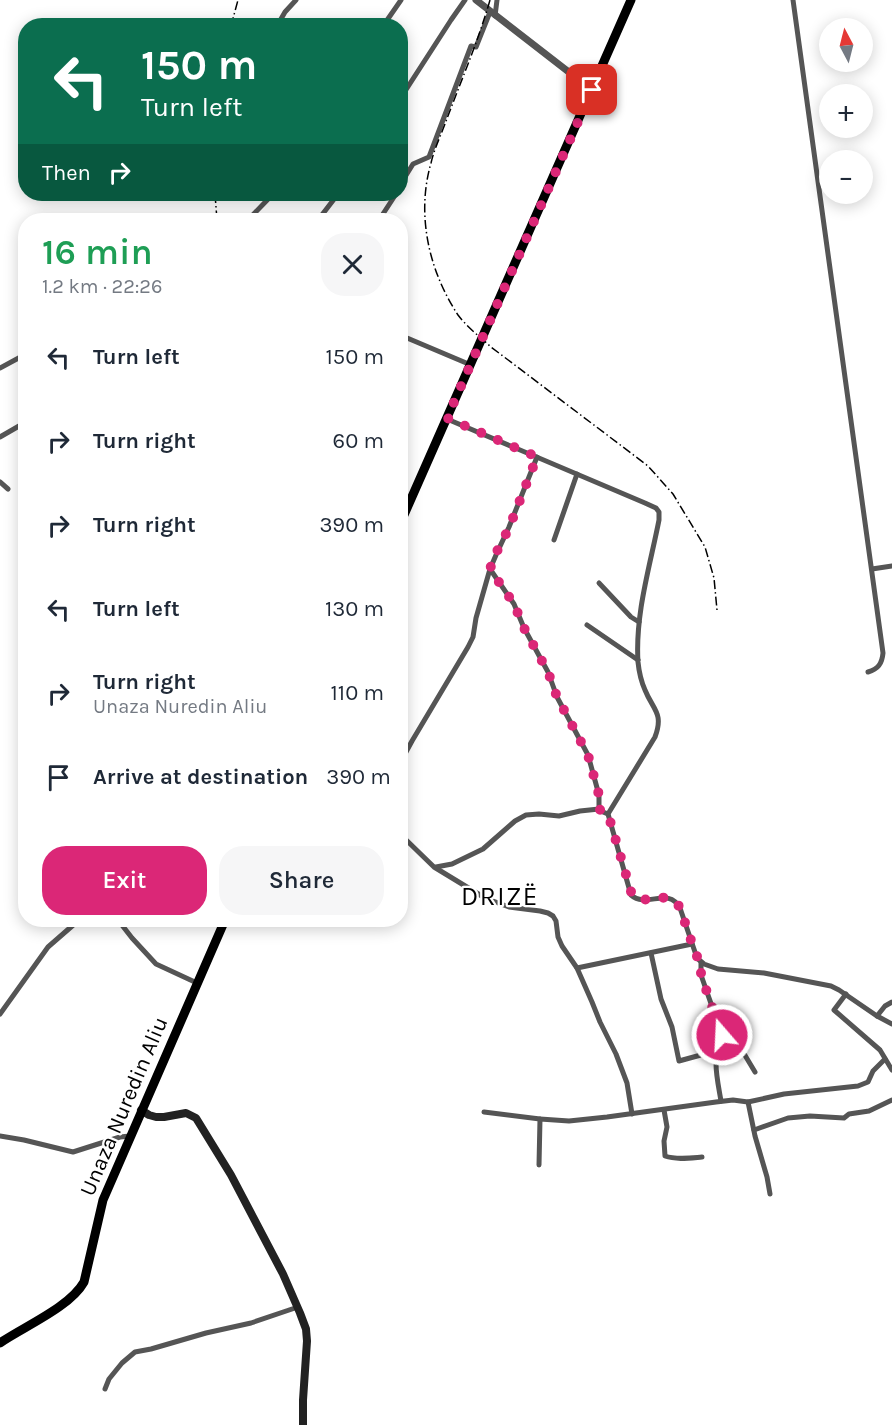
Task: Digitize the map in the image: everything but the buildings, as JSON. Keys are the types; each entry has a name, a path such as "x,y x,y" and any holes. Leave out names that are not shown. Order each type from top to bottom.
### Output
{"main road":[{"path":"408,506 631,0"},
{"name":"Unaza Nuredin Aliu","path":"0,1342 66,1303 80,1290 86,1275 102,1200 222,927"},
{"path":"141,1110 156,1117 186,1113 196,1118 231,1175 283,1274 298,1307 308,1341 303,1425"}],"street":[{"path":"282,18 296,0"},
{"path":"389,18 401,0"},
{"path":"408,87 465,0"},
{"path":"476,0 592,90"},
{"path":"408,172 413,164 429,157 471,46 476,47 497,0"},
{"path":"793,0 883,653 877,668 867,672"},
{"path":"255,213 266,201"},
{"path":"323,213 333,201"},
{"path":"408,338 471,365"},
{"path":"0,368 18,358"},
{"path":"447,418 645,503 659,512 648,576 642,595 638,660 642,682 659,717 659,726 655,737 608,814 634,898 641,900 663,898 676,902 696,955 701,962 718,969 764,973 824,984 836,988 892,1024"},
{"path":"0,437 18,427"},
{"path":"408,748 473,637 490,569 537,457"},
{"path":"554,540 577,474"},
{"path":"0,482 8,489"},
{"path":"872,569 892,566"},
{"path":"490,569 514,604 548,672 557,697 588,755 599,795 599,809"},
{"path":"599,583 631,617 639,622"},
{"path":"587,625 638,660"},
{"path":"434,867 452,864 483,849 504,829 526,815 559,816 599,809 608,814"},
{"path":"408,842 434,867 495,903 548,913 556,921 562,946 577,968 616,1054 627,1083 632,1114"},
{"path":"0,1014 48,947 71,927"},
{"path":"123,927 156,964 197,983"},
{"path":"577,968 692,944"},
{"path":"651,953 679,1061 719,1050"},
{"path":"701,962 701,975 722,1035 716,1065 721,1101"},
{"path":"846,994 834,1010 880,1050 892,1070"},
{"path":"877,1016 885,1006 892,1002"},
{"path":"722,1035 743,1052 755,1072"},
{"path":"484,1112 569,1121 721,1101 748,1102 784,1094 868,1083 873,1071 885,1059"},
{"path":"754,1130 789,1118 810,1116 844,1118 849,1114 869,1111 892,1100"},
{"path":"748,1102 770,1194"},
{"path":"664,1110 667,1126 664,1141 665,1156 702,1158"},
{"path":"539,1165 540,1119"},
{"path":"0,1136 73,1152 130,1136"},
{"path":"105,1389 109,1379 135,1352 251,1323 298,1307"}],"railway":[{"path":"233,18 238,0"},
{"path":"490,0 435,148 427,183 425,222 439,280 465,324 491,347 648,466 673,494 705,547 714,578 717,610"},
{"path":"216,201 216,213"}],"district":[{"name":"DRIZË","path":"500,896"}],"route":[{"path":"592,90 447,418 537,457 490,569 514,604 548,672 557,697 588,755 599,795 599,809 608,814 632,895 641,900 670,899 680,908 696,955 701,962 701,975 722,1035"}]}
